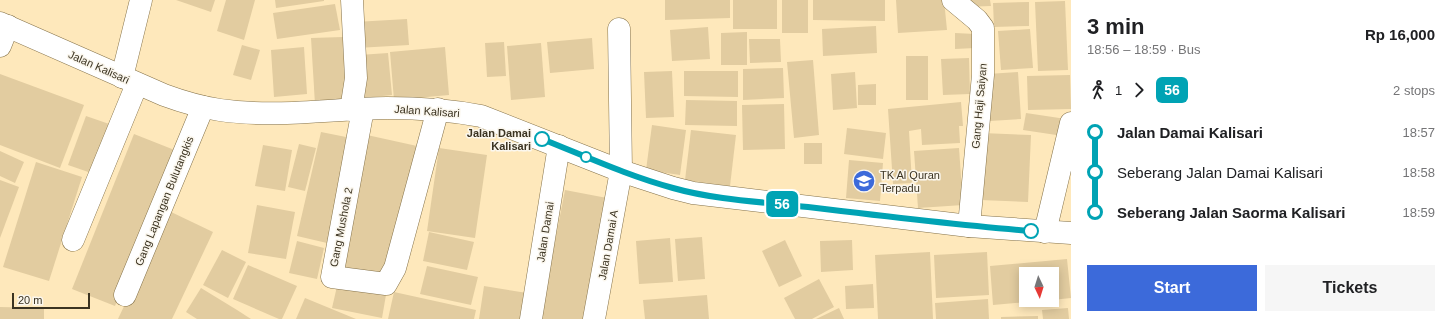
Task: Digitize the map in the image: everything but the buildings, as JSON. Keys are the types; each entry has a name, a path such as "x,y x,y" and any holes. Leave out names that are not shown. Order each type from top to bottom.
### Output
{"street":[{"path":"73,240 129,81 141,0"},
{"path":"352,0 357,110"},
{"name":"Gang Haji Saiyan","path":"953,0 977,20 983,28 983,75 969,226"},
{"name":"Jalan Damai A","path":"594,319 621,171 619,29"},
{"name":"Jalan Kalisari","path":"3,32 187,104 237,112 270,113 387,108 438,109 481,116 621,171 673,188 700,194 969,226 1071,233"},
{"name":"Gang Lapangan Bulutangkis","path":"125,295 203,107"},
{"name":"Gang Mushola 2","path":"357,110 332,276 386,284 395,268 438,109"},
{"path":"1045,232 1071,123"},
{"name":"Jalan Damai","path":"531,319 559,146"}],"bus line":[{"name":"56","path":"542,139 621,171 673,188 693,192 969,226 1031,231"}],"place":[{"name":"Jalan Damai Kalisari","path":"542,139"},
{"name":"TK Al Quran Terpadu","path":"864,181"}]}
